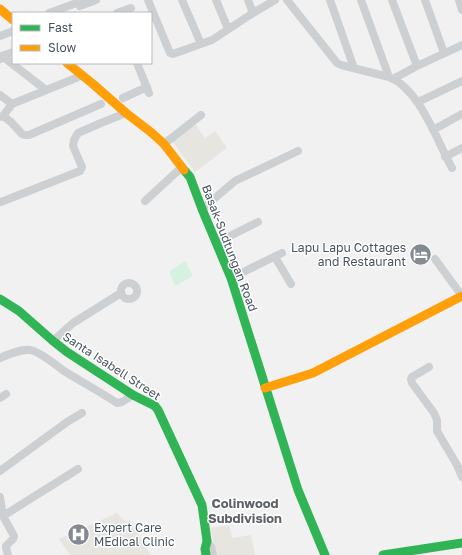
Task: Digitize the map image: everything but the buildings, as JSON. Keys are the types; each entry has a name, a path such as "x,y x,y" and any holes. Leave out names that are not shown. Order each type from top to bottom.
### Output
{"street":[{"path":"52,12 81,2 96,0"},
{"path":"148,0 170,53 173,54 212,40 275,0"},
{"path":"182,0 201,44"},
{"path":"216,0 228,29"},
{"path":"248,0 253,13"},
{"path":"287,0 337,63 391,78 405,88 418,102 452,168"},
{"path":"330,0 354,68"},
{"path":"361,0 391,78"},
{"path":"392,0 416,66"},
{"path":"425,0 444,53"},
{"path":"459,0 462,10"},
{"path":"63,12 81,2"},
{"path":"120,12 131,8"},
{"path":"0,9 12,19"},
{"path":"0,36 12,31"},
{"path":"391,78 462,45"},
{"path":"1,57 12,52"},
{"path":"1,57 46,90"},
{"name":"Basak-Sudtungan Road","path":"72,64 82,75 164,144 190,177 202,210 231,278 298,490 325,555"},
{"path":"123,98 148,90 137,64"},
{"path":"82,75 12,104 2,116 12,122 22,134 28,135 101,104"},
{"path":"418,102 462,81"},
{"path":"0,95 12,104"},
{"path":"1,202 80,171 82,166 73,146 74,140 78,134 126,113"},
{"path":"433,130 462,114"},
{"path":"164,144 201,115"},
{"path":"446,157 462,148"},
{"path":"202,210 235,181 298,151"},
{"path":"145,201 182,167"},
{"path":"216,243 258,222"},
{"path":"231,278 279,255 291,284"},
{"path":"265,388 313,373 462,296 435,259"},
{"path":"53,341 73,323 122,293"},
{"name":"Santa Isabell Street","path":"0,300 19,311 67,352 133,395 155,406 202,505 207,541 205,549 206,555"},
{"path":"0,358 20,351 35,351 118,403 133,395"},
{"path":"429,368 412,377 412,383 434,413 437,420 437,432 462,476"},
{"path":"0,471 67,422 82,413"},
{"path":"3,516 78,469"},
{"path":"0,497 3,516 14,536 6,546 8,555"},
{"name":"Santa Isabell Street","path":"207,541 211,547 213,555"},
{"path":"383,555 417,552 462,543"}],"shaded area":[{"path":"195,124 205,138 215,131 227,148 195,172 172,141"},
{"path":"117,513 124,521 130,521 151,555 70,555 59,539"},
{"path":"229,525 232,538 251,535 255,555 216,555 210,528"}],"green space":[{"path":"185,261 193,276 175,286 170,274 171,270"}],"traffic: fast":[{"path":"184,170 190,177 231,278 298,490 325,555"},
{"path":"0,299 19,311 67,352 133,395 155,406 202,505 207,541 205,549 206,555"},
{"path":"383,555 462,543"}],"traffic: slow":[{"path":"0,9 12,19"},
{"path":"68,64 152,133 164,144 184,170"},
{"path":"265,388 313,373 462,296"}],"place":[{"name":"Lapu Lapu Cottages and Restaurant","path":"421,254"},
{"name":"Expert Care MEdical Clinic","path":"79,534"}],"district":[{"name":"Colinwood Subdivision","path":"245,510"}]}
